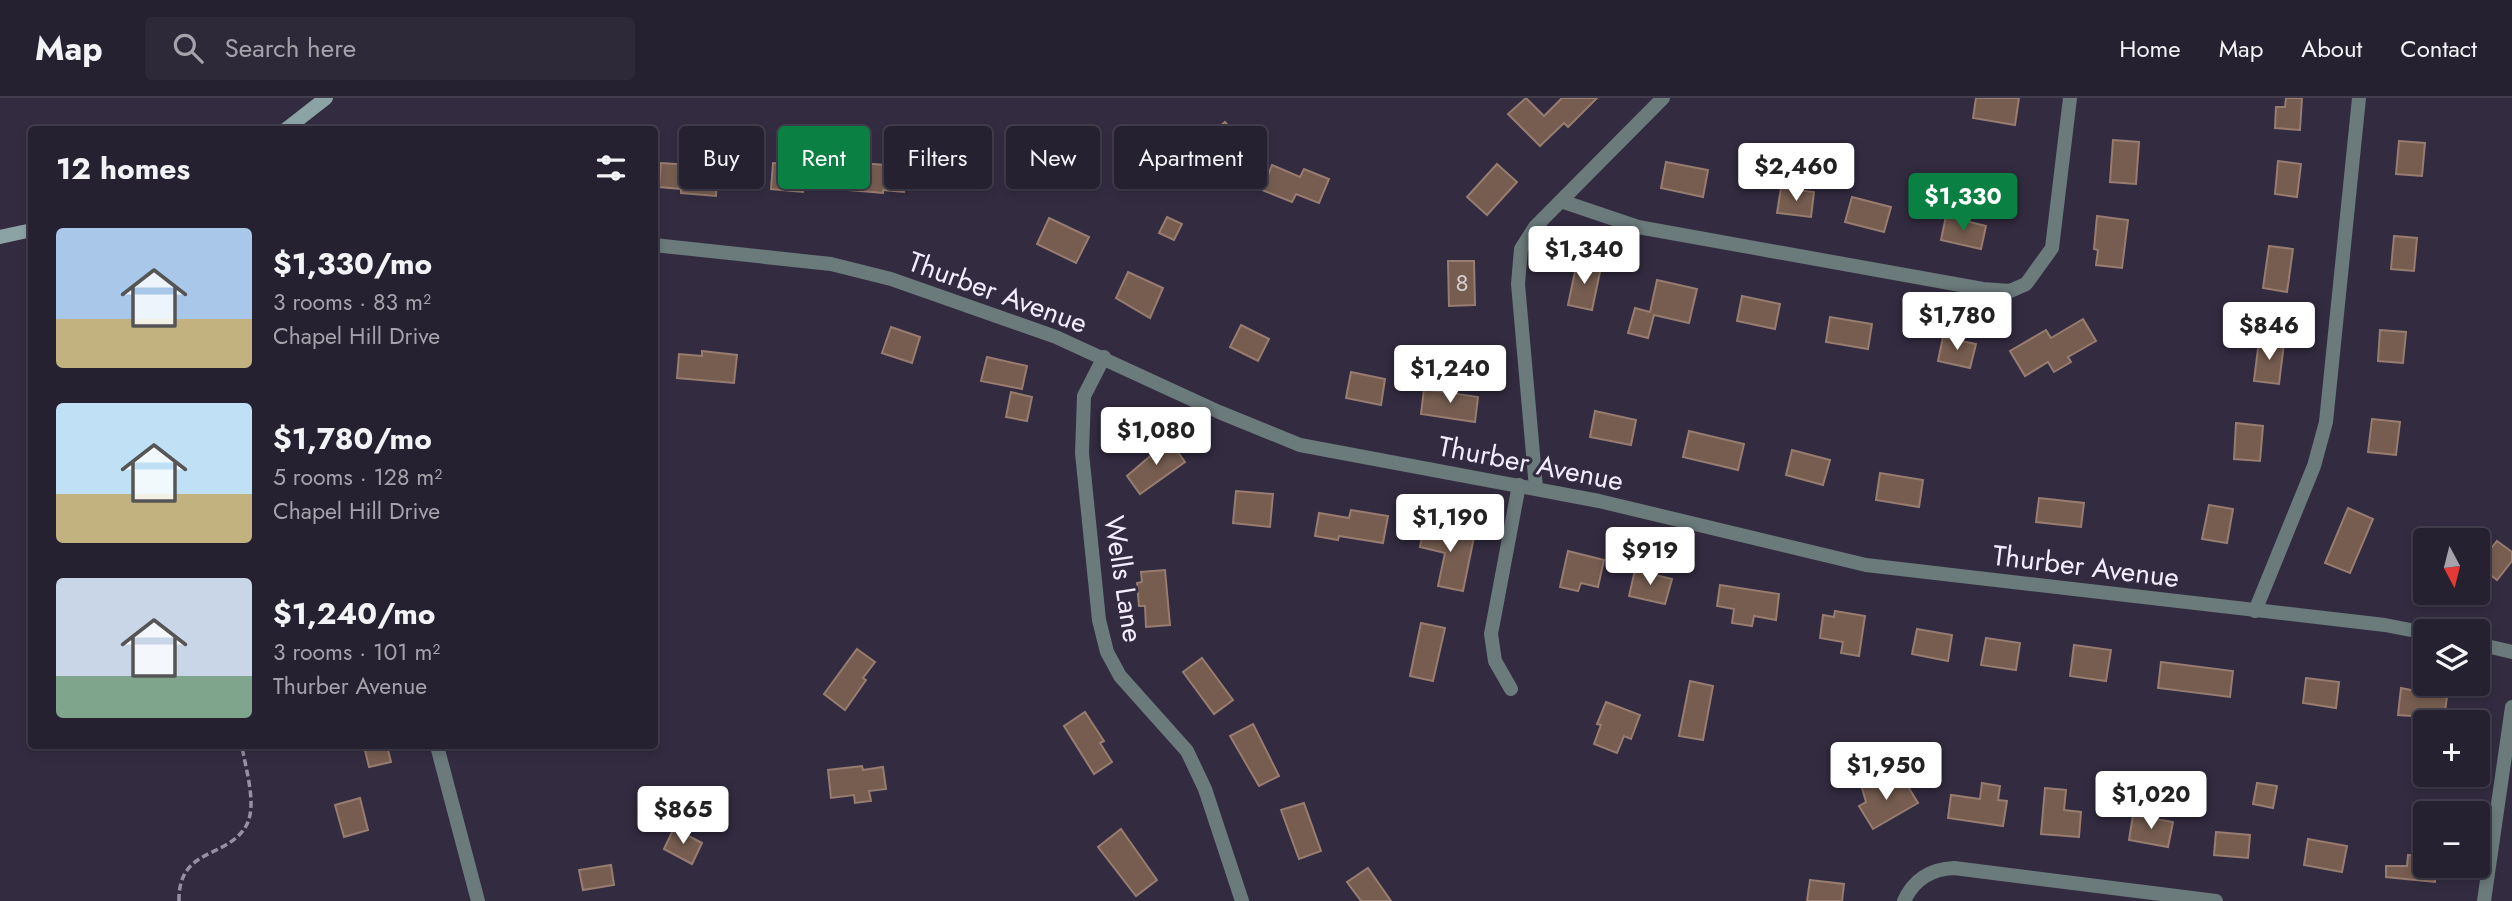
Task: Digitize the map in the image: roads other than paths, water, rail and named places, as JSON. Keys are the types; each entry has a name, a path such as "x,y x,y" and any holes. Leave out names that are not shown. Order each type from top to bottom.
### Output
{"main road":[{"path":"290,126 326,98"},
{"path":"0,237 28,231"}],"street":[{"path":"1536,488 1518,264 1526,239 1663,98"},
{"path":"1561,201 1637,228 1983,289 2010,291 2026,284 2052,248 2070,98"},
{"path":"2255,611 2314,466 2326,422 2359,98"},
{"name":"Thurber Avenue","path":"658,245 843,267 891,279 997,314 1104,357 1219,412 1300,445 1536,488 1880,567 2081,588 2413,630"},
{"name":"Wells Lane","path":"1104,357 1084,396 1082,453 1100,620 1107,652 1120,676 1187,751 1205,789 1242,901"},
{"path":"1511,689 1495,661 1491,634 1519,485"},
{"path":"2490,647 2512,652"},
{"path":"2484,901 2512,707"},
{"path":"437,749 478,901"},
{"path":"1904,901 1912,886 1926,874 1954,868 2216,901"}]}
